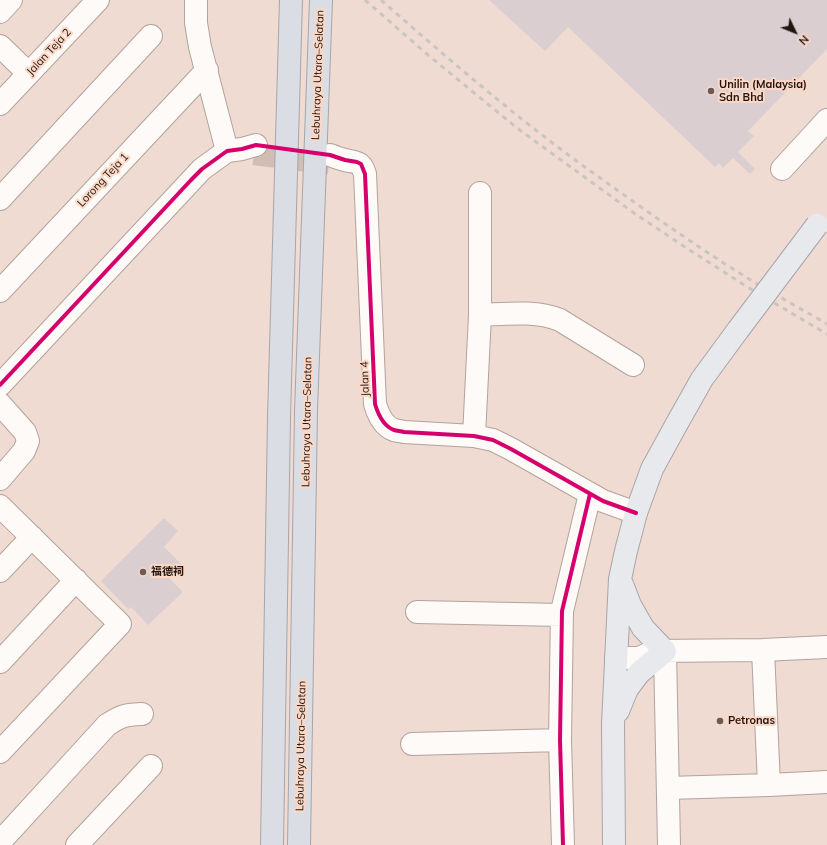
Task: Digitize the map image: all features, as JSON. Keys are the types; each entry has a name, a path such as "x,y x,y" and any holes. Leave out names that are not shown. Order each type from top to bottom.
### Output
{"highway":[{"path":"272,845 279,425 291,0"},
{"name":"Lebuhraya Utara–Selatan","path":"300,845 306,411 321,0"}],"main road":[{"path":"614,845 613,724 620,579 636,514 652,469 702,379 822,220"},
{"path":"613,724 627,689 639,673 660,651 643,628 630,605 620,579"}],"street":[{"path":"0,12 11,0"},
{"name":"Jalan Teja 2","path":"0,104 98,0"},
{"path":"0,385 202,169 215,159 245,150 207,70 200,47 196,23 196,0"},
{"path":"0,199 151,36"},
{"path":"0,46 28,73"},
{"name":"Lorong Teja 1","path":"0,291 207,70"},
{"path":"782,169 827,120"},
{"name":"Jalan 4","path":"335,160 357,162 360,164 365,174 375,404 378,414 384,423 394,430 404,432 474,436 493,440 602,501 636,514"},
{"path":"474,436 480,315 480,193"},
{"path":"480,315 533,313 553,317 633,365"},
{"path":"0,404 25,432 28,441 24,451 0,479"},
{"path":"563,845 560,740 562,611 590,494"},
{"path":"0,506 120,624 0,752"},
{"path":"0,571 32,537"},
{"path":"0,662 76,580"},
{"path":"417,612 562,615"},
{"path":"617,651 641,644 660,651 763,650 827,647"},
{"path":"763,650 769,785"},
{"path":"660,651 668,788 669,845"},
{"path":"0,842 108,725 117,718 125,715 142,714"},
{"path":"412,744 560,740"},
{"path":"78,845 151,766"},
{"path":"668,788 827,782"}],"building":[{"name":"Unilin (Malaysia) Sdn Bhd","path":"489,0 827,0 827,49 748,131 754,136 738,152 755,169 750,174 733,158 723,168 719,163 715,167 568,27 545,51"},
{"name":"福德祠","path":"164,518 178,531 164,547 182,565 169,578 183,592 148,625 131,607 128,609 101,581"}],"tunnel":[{"path":"254,154 329,164"}],"railway":[{"path":"365,0 428,55 517,128 634,213 749,288 827,334"},
{"path":"381,0 455,64 556,146 582,165 710,254 754,282 827,324"}],"cycle path":[{"path":"0,385 191,180 202,169 227,151 256,145 330,155 361,164 365,174 375,404 379,416 384,423 394,430 404,432 474,436 493,440 603,501 636,513"},
{"path":"563,845 560,740 562,611 590,494"}],"place":[{"name":"Unilin (Malaysia) Sdn Bhd","path":"711,91"},
{"name":"福德祠","path":"143,572"},
{"name":"Petronas","path":"720,721"}]}
